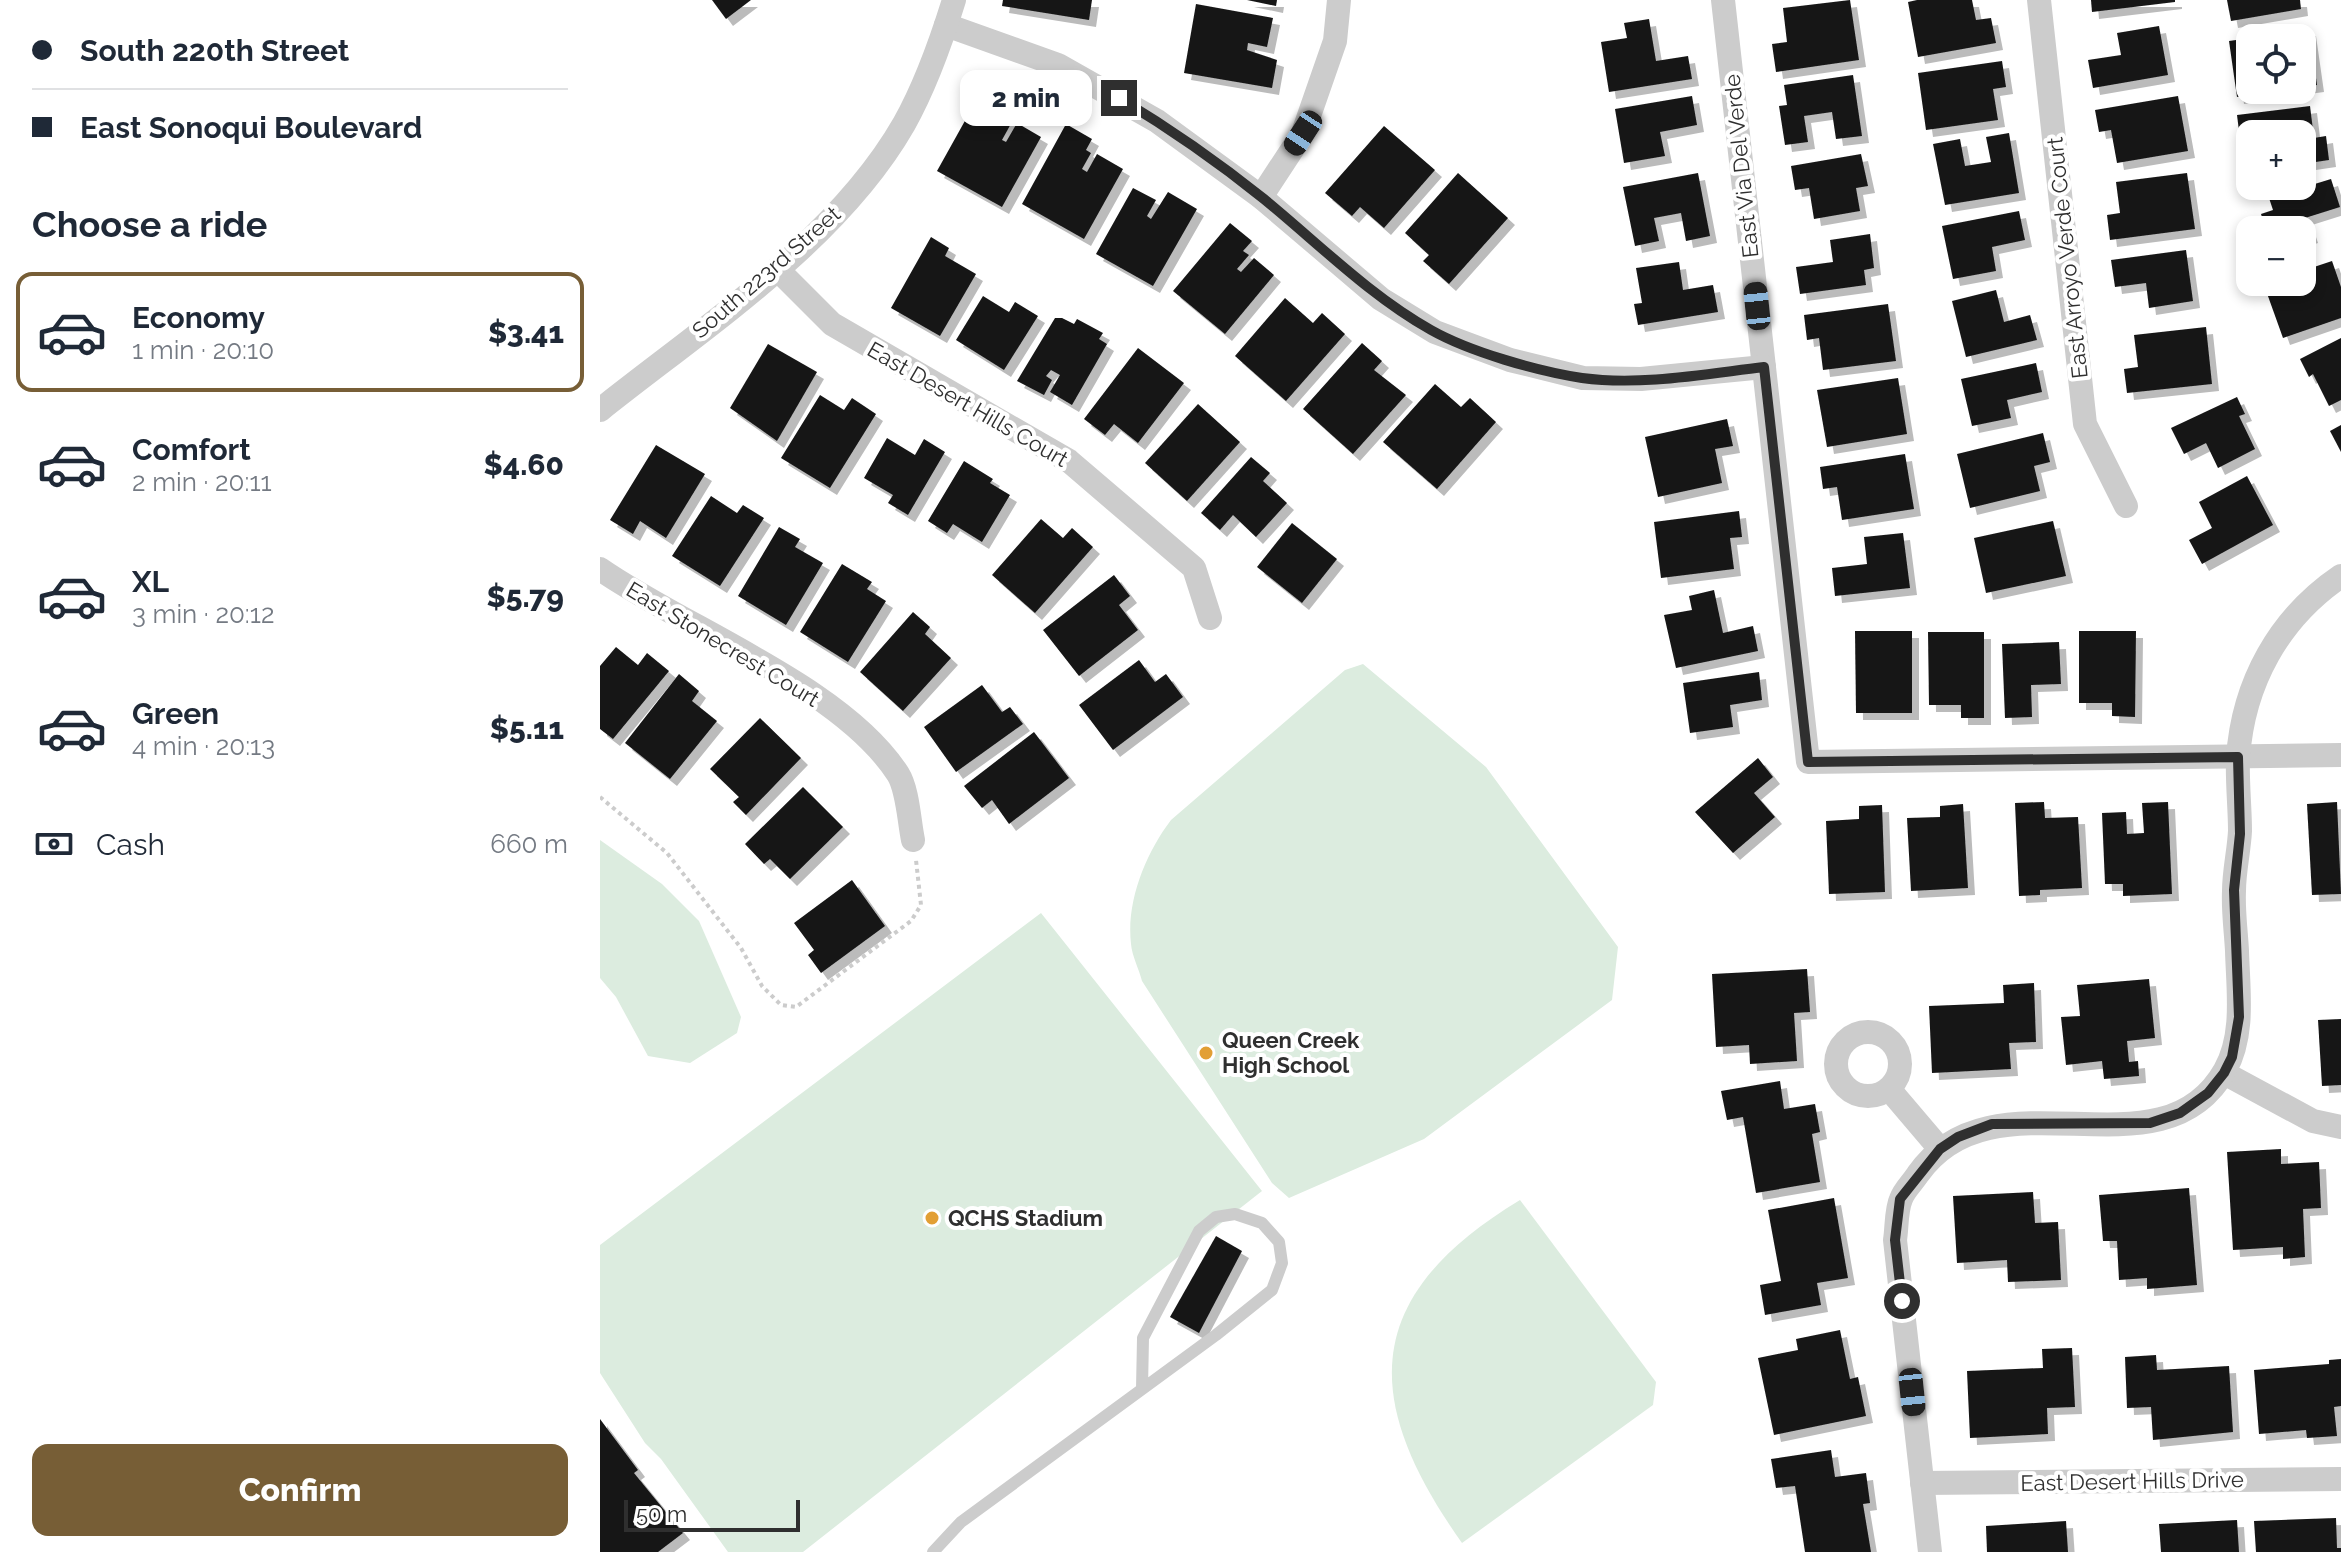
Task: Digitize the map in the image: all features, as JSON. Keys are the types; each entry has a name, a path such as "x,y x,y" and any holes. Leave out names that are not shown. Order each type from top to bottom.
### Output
{"street":[{"name":"South 223rd Street","path":"600,410 777,269 836,214 903,126 926,82 954,0"},
{"path":"1261,197 1303,133 1335,41 1339,0"},
{"name":"East Via Del Verde","path":"1723,0 1808,762 2238,757"},
{"name":"East Arroyo Verde Court","path":"2039,0 2085,424 2126,506"},
{"path":"946,25 1058,65 1101,86 1157,121 1261,197 1381,299 1435,332 1510,360 1583,378 1641,379 1764,367"},
{"name":"East Desert Hills Court","path":"777,269 832,324 1069,461 1194,568 1210,618"},
{"name":"East Stonecrest Court","path":"600,569 633,593 794,682 851,723 899,775 913,840"},
{"path":"1930,1552 1895,1240 1900,1199 1940,1149 1958,1137 1992,1124 2150,1123 2180,1113 2208,1093 2224,1073 2232,1057 2239,1017 2234,890 2240,834 2238,757 2250,697 2267,651 2298,610 2341,576"},
{"path":"2238,757 2341,755"},
{"path":"2224,1073 2313,1121 2341,1127"},
{"path":"1889,1089 1940,1149"},
{"name":"East Desert Hills Drive","path":"1922,1483 2341,1479"}],"lane":[{"path":"933,1552 961,1522 1142,1389 1272,1290 1282,1263 1279,1242 1262,1223 1235,1214 1216,1217 1199,1231 1143,1338 1142,1389"}],"path":[{"path":"600,797 667,853 741,948 762,986 781,1005 796,1007 911,921 921,905 922,891 913,840"}],"green space":[{"path":"1363,664 1486,767 1618,947 1612,1000 1424,1139 1289,1198 1272,1183 1142,981 1132,949 1132,911 1146,862 1171,820 1345,670"},
{"path":"600,840 662,884 699,921 741,1017 737,1033 690,1063 648,1056 616,997 600,978"},
{"name":"QCHS Stadium","path":"1041,913 1262,1191 803,1552 728,1552 661,1459 645,1443 600,1373 600,1245"},
{"path":"1520,1200 1656,1382 1653,1405 1462,1543 1429,1491 1406,1442 1394,1397 1393,1354 1405,1313 1430,1274 1468,1236"}],"building":[{"path":"712,0 751,0 726,19"},
{"path":"1003,0 1092,0 1089,20 1002,6"},
{"path":"1247,0 1277,0 1276,6"},
{"path":"1850,0 1859,60 1776,72 1772,44 1787,42 1783,8"},
{"path":"1972,0 1976,20 1991,18 1996,43 1918,57 1908,2"},
{"path":"2091,0 2175,0 2175,2 2092,12"},
{"path":"2227,0 2300,0 2301,9 2231,21"},
{"path":"1196,4 1273,18 1267,47 1248,43 1247,50 1277,60 1272,88 1184,73"},
{"path":"1649,19 1656,61 1688,56 1692,79 1609,92 1601,42 1627,38 1624,23"},
{"path":"2159,26 2168,75 2093,88 2088,60 2121,55 2117,33"},
{"path":"2236,40 2236,90 2229,41"},
{"path":"2002,61 2006,87 1993,89 1998,120 1926,130 1918,73"},
{"path":"1853,75 1862,136 1836,139 1832,112 1804,116 1808,142 1785,145 1779,106 1787,105 1784,85"},
{"path":"985,92 1008,105 1003,114 1013,120 1002,140 1006,142 1017,123 1041,137 1002,207 937,171 976,101 979,103"},
{"path":"1692,96 1697,125 1660,132 1665,156 1624,163 1615,109"},
{"path":"2178,96 2188,151 2117,163 2111,130 2099,132 2095,110"},
{"path":"2310,106 2312,120 2238,120 2237,115"},
{"path":"1066,124 1092,139 1086,150 1091,153 1082,169 1087,172 1097,154 1123,169 1084,239 1022,204"},
{"path":"1384,126 1435,170 1384,228 1360,207 1352,216 1325,193"},
{"path":"2009,133 2019,193 1945,205 1933,144 1960,139 1965,166 1991,162 1986,137"},
{"path":"2326,136 2329,160 2316,162 2316,138"},
{"path":"1861,154 1868,186 1856,188 1860,211 1814,219 1809,188 1795,190 1791,166"},
{"path":"1458,173 1508,218 1449,284 1423,261 1429,255 1405,233"},
{"path":"1698,173 1710,236 1686,241 1681,213 1654,218 1659,241 1635,246 1623,187"},
{"path":"2187,173 2195,229 2110,240 2107,215 2120,213 2116,182"},
{"path":"2331,179 2340,207 2311,216 2262,216 2273,210 2270,200 2316,200 2316,184"},
{"path":"1133,188 1156,200 1147,216 1151,219 1168,192 1197,209 1153,286 1096,254"},
{"path":"2019,211 2025,240 1992,247 1996,271 1953,279 1942,226"},
{"path":"1230,223 1252,241 1243,251 1249,255 1237,269 1241,272 1254,258 1274,275 1225,334 1173,291"},
{"path":"1870,234 1874,268 1864,270 1866,285 1800,294 1796,267 1833,262 1830,240"},
{"path":"931,237 949,248 945,256 976,274 940,336 891,308"},
{"path":"2186,250 2193,301 2149,308 2146,283 2115,287 2111,260"},
{"path":"2332,261 2341,287 2341,318 2283,338 2268,296 2316,296 2316,266"},
{"path":"1679,262 1683,290 1713,285 1718,312 1638,325 1634,304 1642,303 1636,268"},
{"path":"1996,290 2004,322 2030,315 2037,340 1966,357 1952,301"},
{"path":"983,296 1009,312 1015,302 1038,316 1004,370 956,340"},
{"path":"1285,298 1313,323 1322,313 1345,334 1286,401 1235,356"},
{"path":"1888,304 1896,361 1823,370 1819,338 1807,340 1804,315"},
{"path":"1055,318 1074,324 1077,319 1103,333 1099,339 1107,344 1072,405 1050,392 1060,375 1051,370 1046,376 1052,380 1044,395 1017,381"},
{"path":"2206,327 2212,384 2127,393 2124,369 2138,367 2134,335"},
{"path":"2341,338 2341,400 2329,406 2313,374 2309,377 2300,359"},
{"path":"1362,343 1382,361 1374,370 1406,395 1353,454 1303,409"},
{"path":"768,344 817,372 777,441 730,408"},
{"path":"1138,348 1184,383 1138,443 1114,424 1105,435 1084,419"},
{"path":"2036,363 2042,392 2007,400 2011,418 1972,426 1961,379"},
{"path":"1898,378 1907,434 1827,447 1817,390"},
{"path":"1435,384 1461,407 1470,398 1496,422 1437,489 1383,442"},
{"path":"820,395 844,410 852,398 876,414 830,488 781,458"},
{"path":"2237,397 2245,414 2239,416 2255,449 2218,468 2206,443 2184,454 2171,428"},
{"path":"1198,404 1240,442 1187,501 1145,463"},
{"path":"1727,419 1733,446 1715,449 1722,483 1658,497 1645,437"},
{"path":"2341,425 2341,452 2330,431"},
{"path":"2043,433 2050,462 2034,466 2040,491 1970,508 1957,454"},
{"path":"887,438 915,455 924,439 945,452 908,515 888,503 893,495 864,478"},
{"path":"656,445 705,474 666,538 640,521 633,534 610,520"},
{"path":"1905,454 1914,509 1842,520 1837,487 1823,489 1820,467"},
{"path":"1251,457 1270,473 1263,481 1287,503 1256,537 1233,515 1220,530 1201,513"},
{"path":"964,461 993,479 990,483 1010,495 982,542 953,524 947,533 928,521"},
{"path":"2247,476 2273,525 2202,564 2189,540 2212,528 2199,502"},
{"path":"711,496 737,513 743,505 764,518 720,586 672,556"},
{"path":"1739,511 1742,537 1730,538 1734,569 1661,578 1654,522"},
{"path":"1041,519 1063,538 1072,528 1093,547 1035,613 992,575"},
{"path":"2053,521 2066,576 1986,593 1974,538"},
{"path":"1292,523 1337,559 1302,603 1257,567"},
{"path":"779,527 800,539 795,547 823,563 786,625 738,596"},
{"path":"1903,533 1910,588 1835,596 1832,568 1867,564 1864,537"},
{"path":"842,564 872,582 867,589 886,601 848,662 800,632"},
{"path":"1114,575 1130,596 1119,605 1138,630 1079,676 1043,630"},
{"path":"1714,590 1723,633 1753,626 1758,651 1676,668 1664,615 1692,610 1689,596"},
{"path":"913,612 930,627 925,634 951,658 903,711 860,672"},
{"path":"1855,631 1912,631 1912,713 1856,713"},
{"path":"2079,631 2136,631 2135,717 2112,716 2112,703 2079,703"},
{"path":"1928,632 1984,632 1984,718 1961,718 1961,705 1929,705"},
{"path":"2059,642 2061,684 2031,685 2032,717 2005,718 2002,644"},
{"path":"616,647 638,665 647,653 669,671 613,739 600,729 600,666"},
{"path":"1139,660 1155,682 1166,674 1183,697 1113,750 1079,705"},
{"path":"1759,672 1762,700 1730,705 1733,727 1690,733 1683,683"},
{"path":"679,674 699,691 692,701 717,721 670,779 625,743"},
{"path":"982,685 1002,712 1010,707 1023,724 956,772 924,727"},
{"path":"760,718 801,758 746,815 733,802 739,797 710,769"},
{"path":"1034,732 1069,778 1009,824 992,800 982,808 964,786"},
{"path":"1758,758 1773,777 1754,793 1775,817 1733,853 1695,812"},
{"path":"803,787 843,827 790,879 770,859 764,864 745,844"},
{"path":"2044,802 2045,818 2078,817 2082,888 2040,890 2040,895 2019,896 2015,803"},
{"path":"2168,802 2172,894 2123,896 2123,884 2105,884 2102,813 2126,812 2127,834 2144,833 2142,803"},
{"path":"2337,802 2341,894 2312,895 2307,804"},
{"path":"1963,804 1968,888 1911,891 1907,818 1940,817 1940,806"},
{"path":"1882,805 1885,892 1829,894 1826,821 1859,819 1859,806"},
{"path":"852,880 885,926 821,973 808,955 814,950 794,923"},
{"path":"1807,969 1810,1012 1794,1013 1797,1061 1750,1064 1749,1045 1716,1047 1712,974"},
{"path":"2149,979 2155,1038 2127,1041 2129,1062 2138,1061 2139,1076 2104,1079 2102,1061 2066,1065 2061,1017 2080,1016 2077,985"},
{"path":"2034,983 2036,1042 2009,1043 2011,1069 1932,1073 1929,1006 2004,1003 2003,985"},
{"path":"2341,1019 2341,1085 2322,1086 2318,1020"},
{"path":"1780,1081 1784,1109 1815,1104 1820,1132 1812,1134 1820,1182 1756,1193 1743,1117 1727,1120 1721,1091"},
{"path":"2281,1149 2281,1164 2319,1162 2321,1208 2303,1209 2305,1257 2283,1259 2283,1247 2233,1250 2227,1152"},
{"path":"2189,1188 2197,1285 2147,1289 2147,1278 2119,1280 2117,1241 2103,1241 2099,1195"},
{"path":"2033,1192 2035,1223 2058,1222 2061,1280 2008,1282 2007,1260 1957,1263 1953,1196"},
{"path":"1834,1198 1848,1278 1817,1283 1821,1305 1765,1315 1760,1285 1781,1281 1768,1210"},
{"path":"1216,1236 1242,1251 1199,1333 1170,1317"},
{"path":"1840,1330 1850,1379 1858,1377 1866,1416 1774,1435 1758,1358 1798,1350 1796,1339"},
{"path":"2072,1348 2075,1407 2047,1408 2048,1434 1970,1438 1967,1371 2043,1368 2042,1349"},
{"path":"2156,1355 2157,1370 2229,1366 2233,1432 2153,1440 2151,1407 2127,1408 2125,1357"},
{"path":"2341,1359 2341,1406 2334,1407 2337,1436 2307,1438 2306,1430 2259,1434 2254,1370 2329,1364 2329,1360"},
{"path":"600,1419 638,1470 634,1473 683,1533 658,1552 600,1552"},
{"path":"1831,1450 1835,1477 1866,1473 1870,1503 1863,1504 1871,1552 1805,1552 1795,1486 1776,1488 1771,1459"},
{"path":"2336,1518 2337,1548 2341,1548 2341,1552 2256,1552 2254,1521"},
{"path":"2237,1520 2239,1552 2161,1552 2159,1524"},
{"path":"2066,1521 2068,1552 1987,1552 1986,1526"}],"place":[{"name":"Queen Creek High School","path":"1206,1053"},
{"name":"QCHS Stadium","path":"932,1218"}],"route":[{"path":"1119,98 1157,121 1261,197 1381,299 1435,332 1510,360 1583,378 1641,379 1764,367 1808,762 2238,757 2240,834 2234,890 2239,1017 2232,1057 2224,1073 2208,1093 2180,1113 2150,1123 1992,1124 1958,1137 1940,1149 1900,1199 1895,1240 1902,1301"}]}
